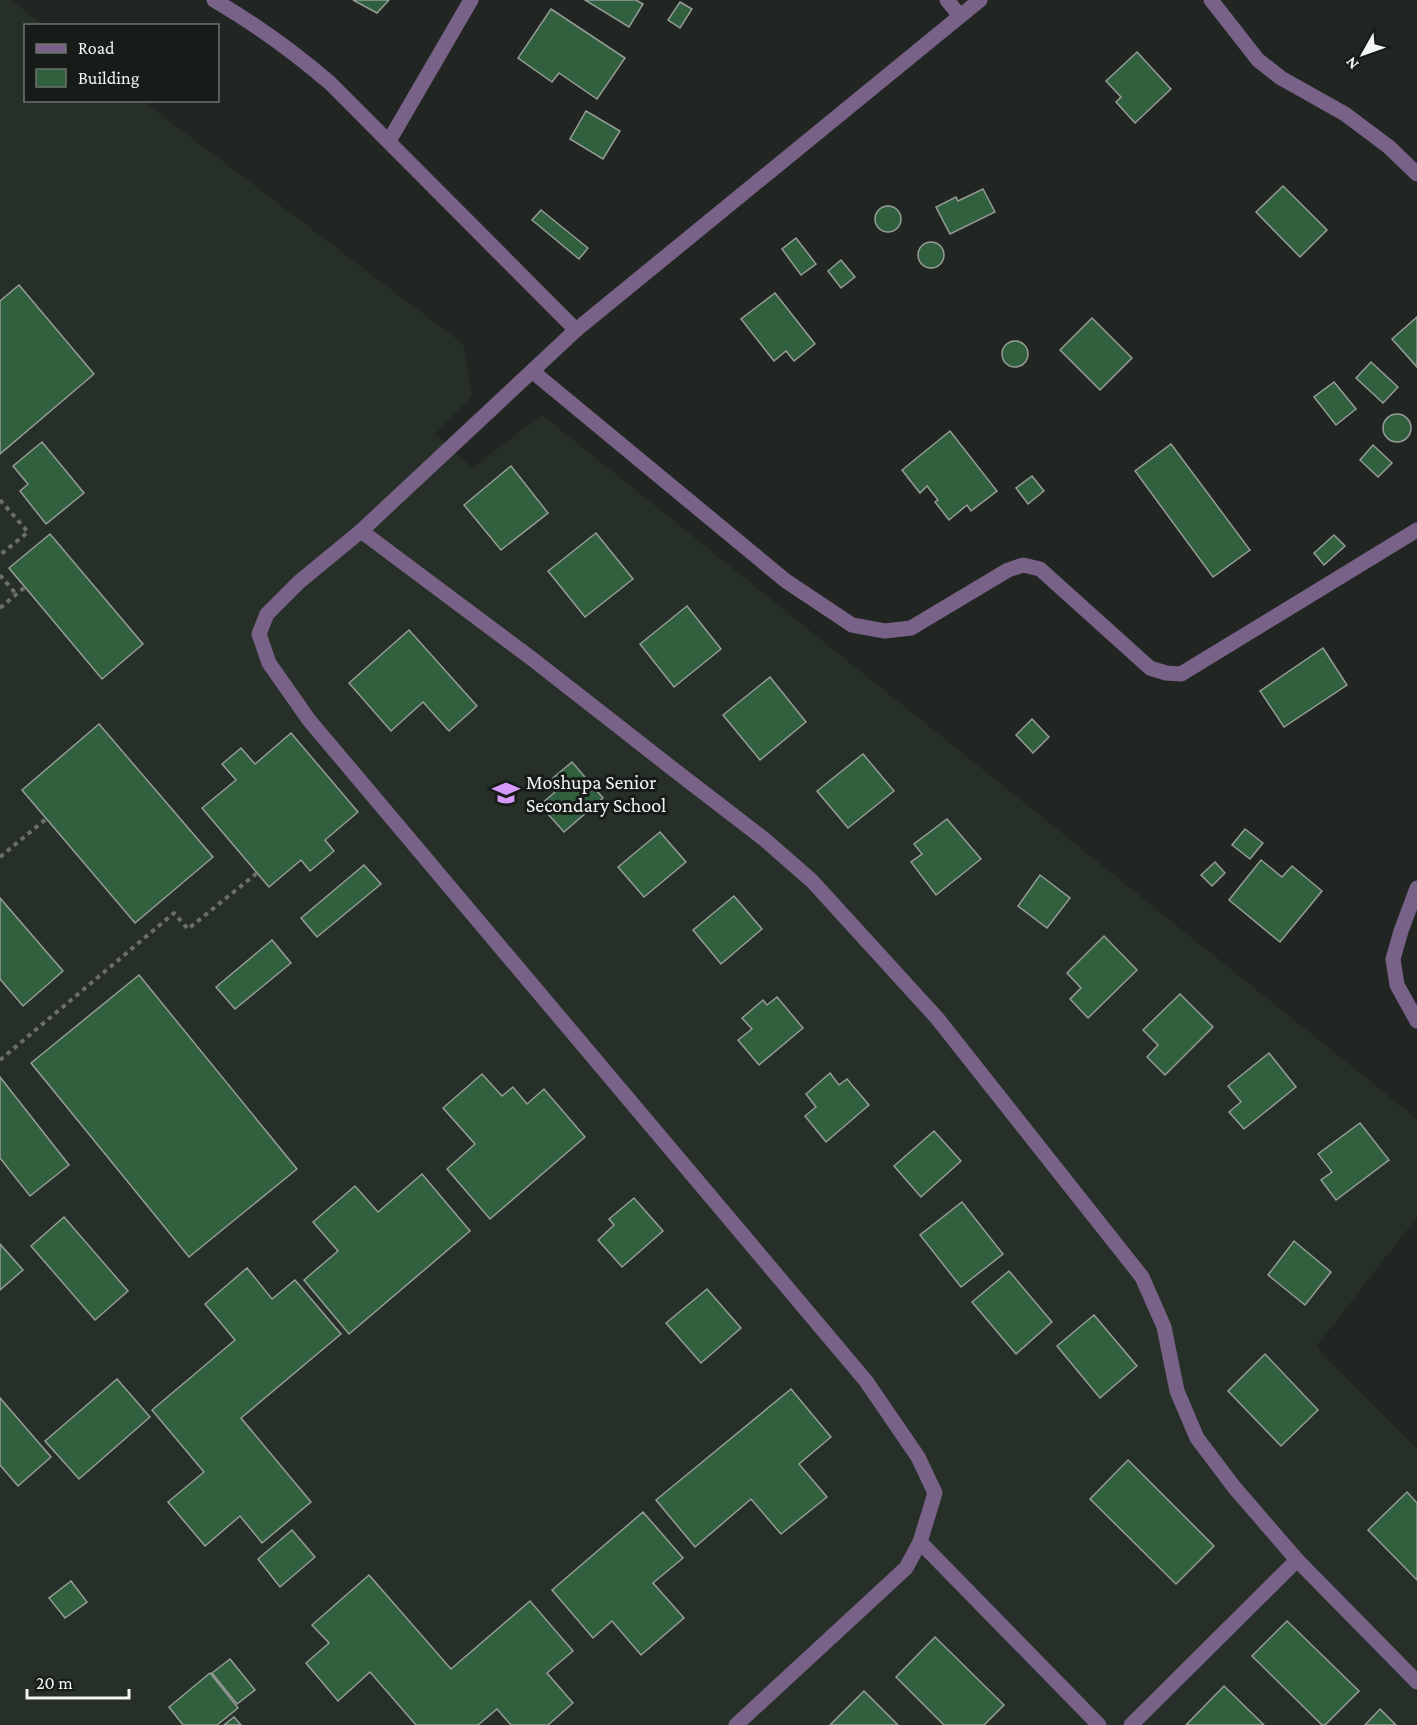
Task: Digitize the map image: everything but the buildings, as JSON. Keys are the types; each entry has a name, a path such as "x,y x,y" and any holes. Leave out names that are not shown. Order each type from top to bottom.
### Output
{"street":[{"path":"214,0 304,60 330,83 576,330"},
{"path":"389,141 471,0"},
{"path":"947,0 960,16"},
{"path":"736,1725 906,1568 920,1542 935,1493 918,1457 866,1381 309,720 270,663 259,634 267,614 299,582 361,531 576,330 980,0"},
{"path":"1211,0 1258,60 1281,78 1346,114 1389,147 1417,174"},
{"path":"532,371 786,581 852,625 885,631 911,628 1008,570 1023,565 1040,569 1150,668 1166,673 1181,674 1417,530"},
{"path":"361,531 531,658 764,838 812,881 937,1018 1143,1277 1164,1328 1177,1391 1197,1438 1234,1487 1297,1560 1417,1682"},
{"path":"1417,888 1393,959 1397,986 1417,1021"},
{"path":"920,1542 1099,1725"},
{"path":"1131,1725 1297,1560"}],"path":[{"path":"0,500 28,532 0,555"},
{"path":"0,575 16,594"},
{"path":"0,608 25,587"},
{"path":"0,857 46,819"},
{"path":"0,1060 174,913 188,929 258,873"}],"shaded area":[{"name":"Moshupa Senior Secondary School","path":"0,0 10,0 43,24 24,24 24,102 144,102 463,344 472,396 435,434 472,468 542,415 1417,1119 1417,1217 1316,1347 1417,1449 1417,1725 0,1725"}],"place":[{"name":"Moshupa Senior Secondary School","path":"506,793"}]}
